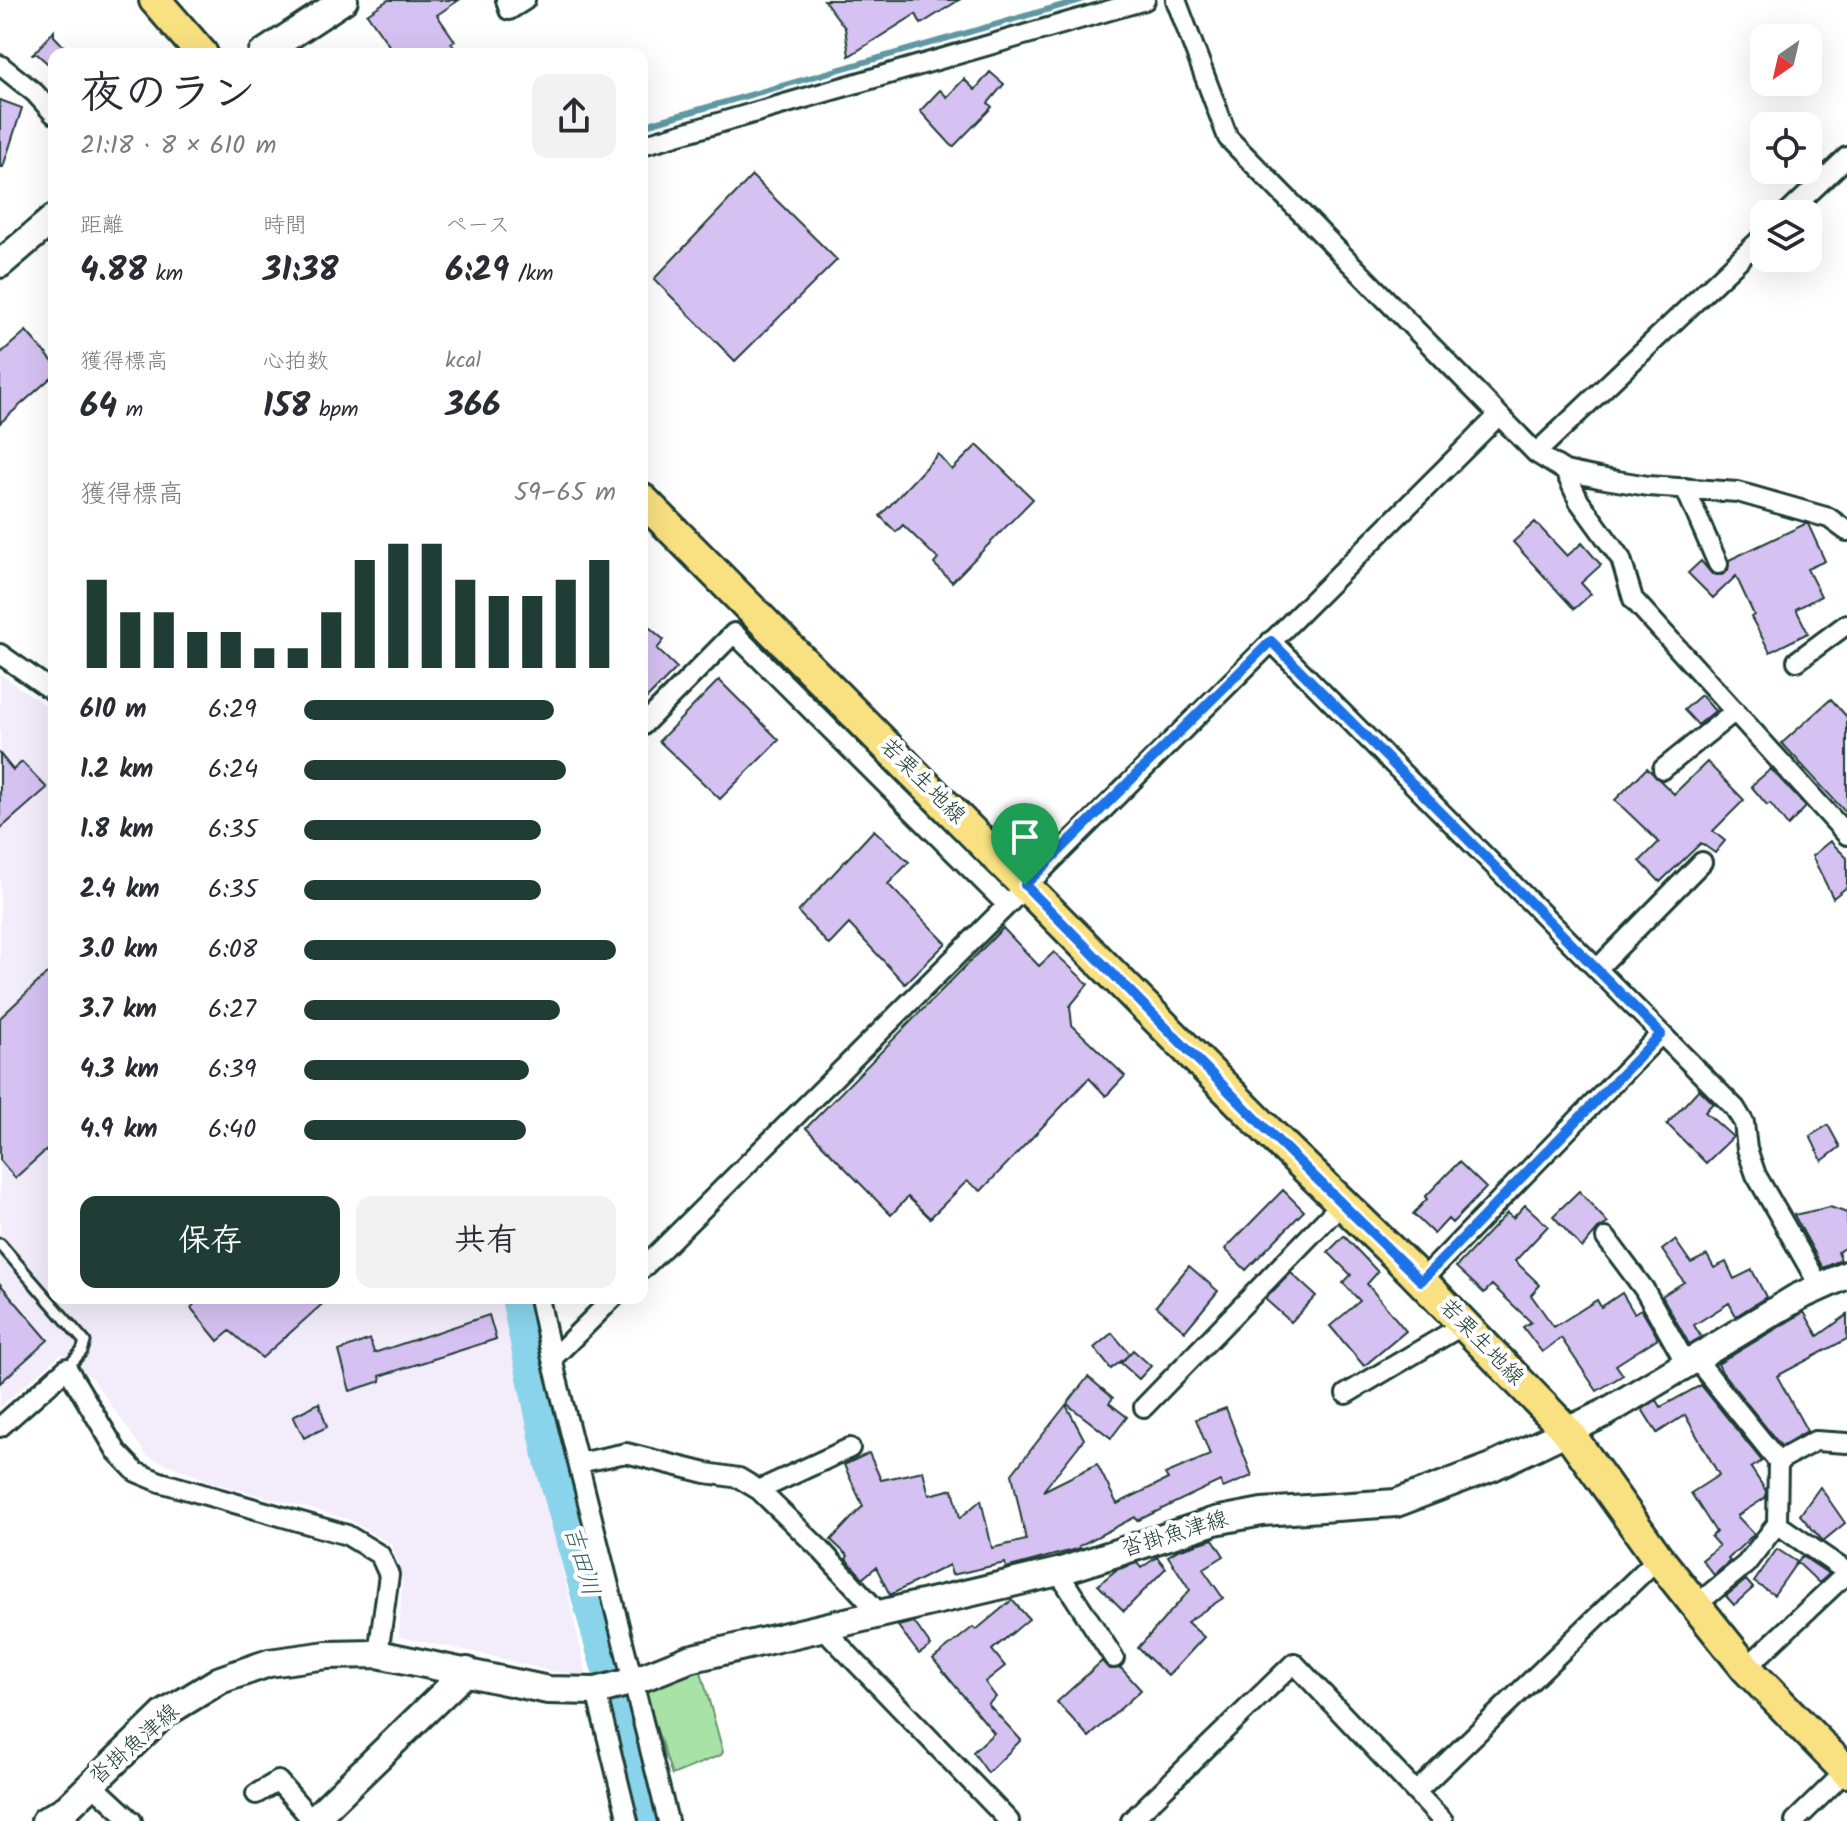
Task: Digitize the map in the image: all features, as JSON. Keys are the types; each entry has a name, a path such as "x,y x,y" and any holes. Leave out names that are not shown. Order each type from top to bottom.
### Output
{"main road":[{"path":"155,0 197,48"},
{"path":"271,48 344,0"},
{"path":"0,264 48,223"},
{"name":"若栗生地線","path":"648,505 1015,895 1342,1203 1568,1432 1658,1558 1746,1668 1847,1772"},
{"name":"沓掛魚津線","path":"45,1821 67,1808 164,1714 220,1680 269,1663 327,1655 378,1654 548,1690 614,1686 689,1659 1058,1572 1215,1521 1262,1512 1396,1503 1457,1481 1568,1432 1819,1285 1847,1275"},
{"path":"312,1821 467,1671"}],"street":[{"path":"506,0 509,10 525,0"},
{"path":"648,143 1145,0"},
{"path":"1176,0 1228,138 1536,453 1565,471 1648,486 1738,492 1829,518 1847,531"},
{"path":"0,65 48,107"},
{"path":"1802,200 1847,157"},
{"path":"1536,453 1750,249"},
{"path":"648,1263 1499,415"},
{"path":"1565,471 1579,501 1621,559 1633,599 1845,827"},
{"path":"1685,488 1718,564"},
{"path":"1797,661 1847,624"},
{"path":"648,720 734,633 1015,895"},
{"path":"1271,641 1735,1108 1744,1123 1747,1149 1756,1175 1819,1285"},
{"path":"0,654 48,688"},
{"path":"1663,769 1735,711"},
{"path":"1597,969 1702,862"},
{"path":"1421,1281 1661,1034"},
{"path":"1144,1407 1342,1203"},
{"path":"1606,1238 1644,1289 1691,1362 1778,1461 1777,1524 1746,1564 1696,1605"},
{"path":"540,1304 579,1463 614,1686 628,1821"},
{"path":"552,1359 607,1304"},
{"path":"1346,1394 1463,1325"},
{"path":"0,1427 67,1368 117,1452 136,1472 160,1482 347,1535 380,1555 389,1575 378,1654"},
{"path":"1778,1461 1815,1441 1847,1443"},
{"path":"759,1490 850,1448"},
{"path":"579,1463 626,1453 739,1478 759,1490 821,1550 881,1615"},
{"path":"1746,1668 1847,1573 1777,1524"},
{"path":"1416,1792 1658,1558"},
{"path":"1058,1572 1114,1658"},
{"path":"824,1629 1008,1821"},
{"path":"1131,1821 1294,1663 1443,1821"},
{"path":"614,1686 668,1821"},
{"path":"1795,1821 1847,1772"},
{"path":"256,1794 278,1781 312,1821"},
{"path":"91,1783 132,1821"}],"lane":[{"path":"0,1244 48,1299"},
{"path":"52,1304 85,1342 82,1351 67,1368"}],"shaded area":[{"path":"0,674 48,707 48,1304 501,1304 587,1676 550,1671 399,1637 402,1577 392,1545 348,1519 214,1483 147,1456 93,1379 62,1353 0,1407"}],"green space":[{"path":"699,1664 723,1752 672,1775 644,1691"}],"building":[{"path":"388,0 459,0 437,15 455,41 451,43 455,48 391,48 367,14"},
{"path":"824,0 959,0 921,24 916,14 849,56 845,28"},
{"path":"54,31 54,36 65,48 48,48 48,64 33,54"},
{"path":"990,72 1004,84 988,103 992,107 953,147 920,111 940,90 947,97 964,79 975,90"},
{"path":"0,100 22,108 3,167 0,167"},
{"path":"752,176 837,260 735,361 654,279"},
{"path":"26,331 48,356 48,380 0,423 0,354"},
{"path":"977,445 1033,499 952,582 934,564 938,559 903,525 896,532 880,516 938,454 952,470"},
{"path":"1535,522 1567,556 1582,543 1601,565 1581,583 1591,594 1574,609 1513,542"},
{"path":"1808,524 1825,561 1807,569 1821,596 1796,609 1808,633 1770,652 1751,617 1754,615 1736,576 1713,598 1688,573 1701,561 1712,574 1722,575 1728,570 1729,560"},
{"path":"648,626 664,640 657,649 677,668 648,697"},
{"path":"719,680 779,740 720,799 659,741"},
{"path":"1701,695 1715,711 1698,725 1684,710"},
{"path":"1831,699 1847,717 1847,814 1782,743"},
{"path":"0,754 13,770 22,762 47,788 0,829"},
{"path":"1707,762 1744,800 1713,831 1725,841 1715,853 1701,843 1660,882 1640,861 1659,842 1615,800 1647,768 1674,794"},
{"path":"1771,769 1806,807 1788,826 1770,803 1767,805 1751,786"},
{"path":"874,830 909,862 888,884 946,943 905,984 849,924 829,945 798,912"},
{"path":"1830,841 1847,858 1847,887 1833,898 1812,856"},
{"path":"1003,928 1039,966 1054,952 1088,984 1070,1006 1072,1025 1125,1076 1106,1096 1089,1078 981,1191 967,1181 930,1218 908,1197 891,1215 806,1128"},
{"path":"48,973 48,1148 15,1178 0,1160 0,1018"},
{"path":"1699,1089 1713,1103 1705,1112 1733,1137 1706,1163 1667,1124"},
{"path":"1828,1125 1840,1147 1822,1161 1810,1136"},
{"path":"1459,1162 1486,1188 1452,1223 1448,1219 1434,1234 1413,1214"},
{"path":"1283,1190 1304,1211 1246,1270 1225,1249"},
{"path":"1579,1191 1608,1223 1598,1229 1582,1248 1553,1216"},
{"path":"1525,1205 1548,1226 1515,1261 1540,1285 1531,1295 1554,1327 1597,1300 1601,1307 1622,1293 1634,1313 1641,1309 1658,1338 1616,1365 1623,1375 1597,1391 1561,1338 1542,1352 1523,1327 1531,1322 1492,1285 1484,1293 1456,1267 1507,1213 1513,1218"},
{"path":"1830,1207 1847,1213 1847,1246 1838,1252 1841,1260 1823,1268 1794,1215"},
{"path":"1344,1236 1378,1272 1367,1284 1406,1331 1364,1366 1330,1326 1360,1301 1343,1283 1351,1275 1328,1252"},
{"path":"1675,1240 1691,1263 1707,1255 1714,1268 1726,1262 1734,1279 1752,1270 1766,1297 1736,1316 1729,1303 1694,1325 1701,1337 1689,1344 1662,1296 1684,1282 1662,1250"},
{"path":"1189,1266 1218,1291 1185,1331 1156,1306"},
{"path":"1291,1273 1316,1296 1291,1322 1265,1299"},
{"path":"0,1284 48,1340 0,1383"},
{"path":"194,1304 322,1304 262,1358 230,1331 218,1341 191,1308"},
{"path":"1804,1312 1818,1336 1847,1315 1847,1339 1777,1376 1807,1431 1781,1446 1718,1364"},
{"path":"489,1315 496,1339 380,1376 381,1381 350,1391 339,1351 370,1339 374,1353"},
{"path":"1112,1333 1130,1354 1111,1369 1094,1348"},
{"path":"1133,1350 1151,1366 1139,1379 1121,1363"},
{"path":"1088,1377 1113,1398 1109,1403 1127,1417 1111,1438 1067,1404"},
{"path":"1701,1385 1762,1461 1751,1468 1766,1491 1765,1498 1737,1516 1754,1534 1714,1575 1702,1560 1719,1546 1711,1537 1716,1532 1691,1493 1719,1475 1685,1415 1657,1433 1642,1409 1657,1400 1661,1407"},
{"path":"319,1403 327,1427 304,1438 293,1416"},
{"path":"1066,1405 1084,1439 1043,1491 1097,1464 1117,1504 1168,1479 1165,1474 1210,1455 1196,1419 1226,1408 1252,1476 1223,1488 1220,1481 1137,1521 1135,1517 1080,1548 1006,1568 1005,1563 952,1575 949,1565 890,1595 876,1567 863,1578 846,1559 848,1556 831,1540 863,1506 844,1465 869,1453 881,1480 923,1471 929,1495 953,1489 960,1518 981,1500 992,1548 1026,1540 1012,1474"},
{"path":"1820,1487 1845,1523 1823,1541 1800,1515"},
{"path":"1213,1539 1224,1556 1203,1569 1223,1598 1187,1622 1204,1637 1168,1676 1138,1648 1190,1590 1168,1556"},
{"path":"1777,1549 1797,1562 1774,1595 1754,1582"},
{"path":"1802,1556 1829,1574 1819,1583 1797,1562"},
{"path":"1157,1557 1166,1568 1124,1611 1098,1585 1116,1570 1137,1563 1141,1568"},
{"path":"1746,1580 1753,1588 1734,1605 1726,1596"},
{"path":"1012,1600 1029,1619 992,1650 1005,1666 985,1682 996,1697 988,1704 1021,1740 988,1773 973,1752 994,1733 933,1659 973,1627 976,1630"},
{"path":"914,1622 931,1646 919,1654 898,1626"},
{"path":"1102,1661 1109,1669 1121,1668 1141,1690 1089,1737 1057,1702"}],"waterway":[{"path":"648,124 1081,0"},
{"name":"吉田川","path":"520,1304 552,1460 604,1650 656,1821"}],"route":[{"path":"1271,641 1661,1034 1421,1281 1025,885 1271,641"}]}
